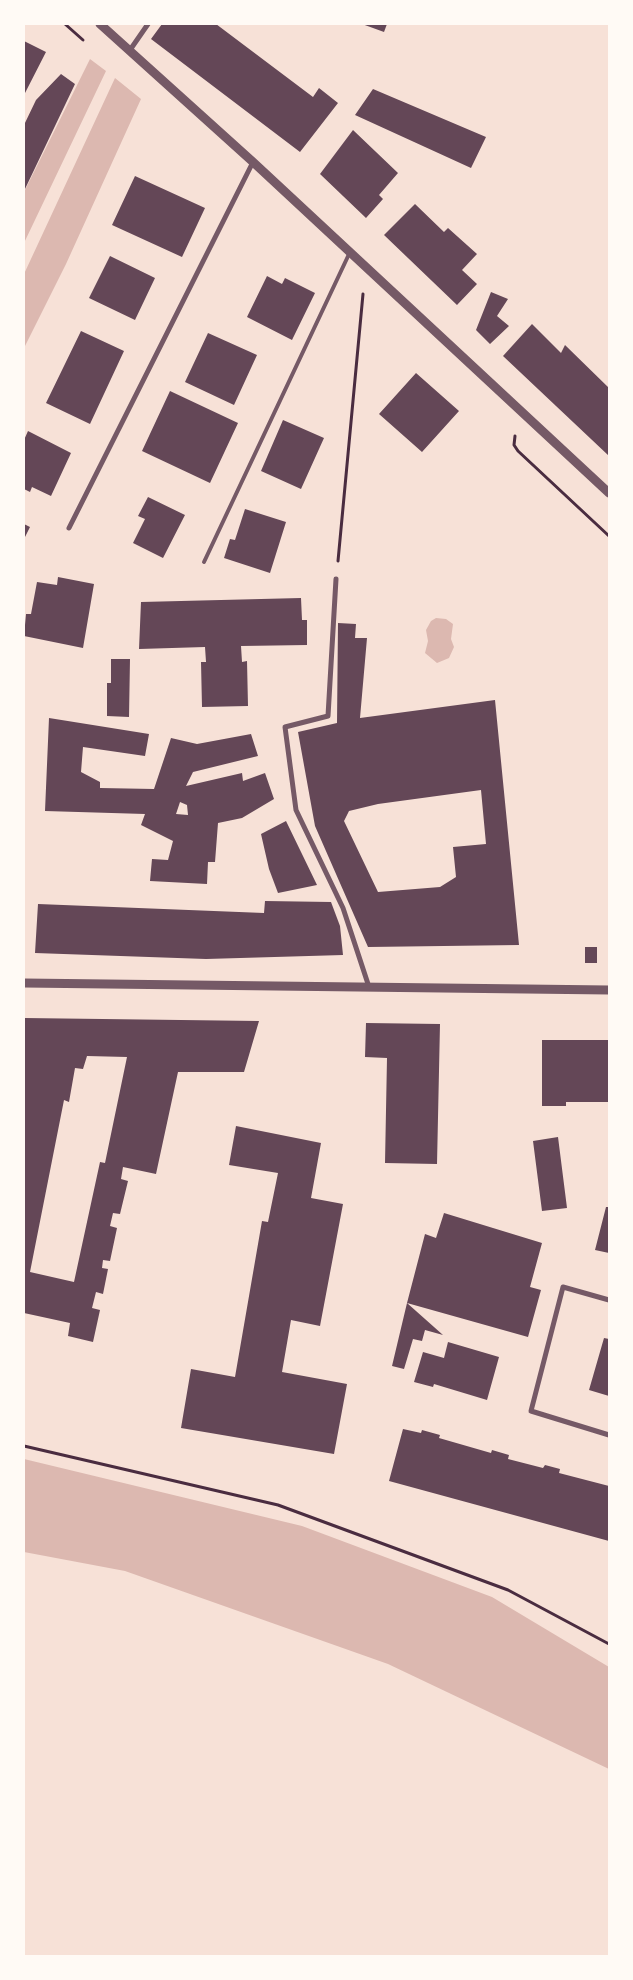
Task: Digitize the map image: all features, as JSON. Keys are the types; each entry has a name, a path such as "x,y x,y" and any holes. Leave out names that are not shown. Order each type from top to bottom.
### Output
{"street":[{"path":"100,24 253,162 609,493"},
{"path":"130,50 148,24"},
{"path":"69,528 253,162"},
{"path":"336,579 328,716 285,727 296,810 343,908 369,987"},
{"path":"24,983 609,990"},
{"path":"609,1300 563,1288 531,1411 609,1435"}],"lane":[{"path":"204,562 350,252"}],"path":[{"path":"336,579 365,267"},
{"path":"24,1446 278,1505 508,1590 609,1644"}],"shaded area":[{"path":"90,59 106,71 24,243 24,192"},
{"path":"115,78 141,99 66,264 24,348 24,274"},
{"path":"436,618 446,619 453,624 451,639 454,647 449,658 437,663 425,653 428,641 426,630 431,621"},
{"path":"24,1459 302,1526 492,1597 609,1667 609,1769 388,1664 125,1571 24,1552"}],"building":[{"path":"162,24 216,24 313,97 319,88 338,103 300,152 151,39"},
{"path":"362,24 387,24 384,32"},
{"path":"24,41 46,52 24,95"},
{"path":"61,74 75,84 25,189 24,125 36,100"},
{"path":"373,89 486,137 471,168 355,115"},
{"path":"353,130 398,173 379,195 383,199 366,218 320,174"},
{"path":"135,176 205,208 182,257 112,225"},
{"path":"415,204 444,232 448,228 477,254 462,270 477,284 457,305 384,235"},
{"path":"110,256 155,278 135,320 89,298"},
{"path":"267,276 282,284 285,278 315,293 292,340 247,317"},
{"path":"491,292 508,299 497,316 509,326 490,344 476,330"},
{"path":"532,324 561,353 565,345 609,388 609,456 503,356"},
{"path":"81,331 124,351 90,424 46,403"},
{"path":"208,333 257,355 234,405 185,382"},
{"path":"416,373 459,411 422,452 379,414"},
{"path":"170,391 238,423 210,483 142,451"},
{"path":"283,420 324,438 301,489 261,471"},
{"path":"28,431 71,453 51,496 32,487 30,492 24,489 24,440"},
{"path":"148,497 185,515 163,558 133,543 145,519 138,516"},
{"path":"245,509 286,522 270,573 224,558 230,539 235,540"},
{"path":"24,524 30,527 24,539"},
{"path":"58,577 94,584 83,648 24,636 26,614 31,614 37,582 57,585"},
{"path":"301,598 302,620 307,620 307,645 241,646 242,662 247,661 248,706 202,707 201,662 206,662 205,647 139,649 141,602"},
{"path":"338,623 356,624 355,638 367,638 360,718 495,700 519,945 368,947 315,826 298,732 337,723","holes":["481,790 486,844 453,847 456,877 440,887 378,892 344,821 349,811 378,804"]},
{"path":"111,659 130,659 129,717 107,716 107,683 111,683"},
{"path":"49,718 149,734 145,756 83,747 81,772 100,782 100,788 154,789 171,738 197,744 251,734 258,756 193,772 186,786 242,773 243,781 265,773 274,799 242,818 218,823 215,862 208,862 207,884 150,881 152,859 168,860 173,841 141,825 145,814 45,811","holes":["180,802 187,805 188,815 176,814"]},
{"path":"286,821 317,885 278,893 269,869 261,834"},
{"path":"265,901 331,902 340,926 343,955 206,959 35,953 38,904 264,913"},
{"path":"585,947 597,947 597,963 585,963"},
{"path":"24,1018 259,1021 244,1072 178,1072 156,1174 123,1167 121,1179 128,1181 120,1214 113,1213 110,1226 117,1228 110,1261 103,1260 102,1268 108,1269 103,1294 96,1292 92,1308 100,1310 93,1342 68,1336 70,1323 24,1313","holes":["87,1056 127,1057 105,1163 100,1162 74,1282 30,1272 64,1100 69,1102 75,1068 83,1069"]},
{"path":"366,1023 440,1024 437,1164 385,1163 387,1058 365,1057"},
{"path":"542,1040 609,1040 609,1102 566,1102 566,1106 542,1106"},
{"path":"236,1126 321,1143 311,1198 343,1204 320,1326 291,1320 282,1372 347,1384 334,1454 181,1428 191,1369 235,1377 262,1221 268,1222 278,1173 229,1165"},
{"path":"558,1137 567,1208 542,1211 533,1141"},
{"path":"606,1207 609,1207 609,1253 595,1250"},
{"path":"444,1213 542,1243 530,1287 541,1290 528,1337 407,1303 425,1234 436,1238"},
{"path":"407,1303 443,1335 425,1330 422,1341 413,1339 404,1369 392,1366"},
{"path":"604,1338 609,1339 609,1396 589,1390"},
{"path":"448,1342 499,1357 487,1400 434,1384 433,1387 414,1382 423,1352 444,1358"},
{"path":"403,1429 421,1433 422,1430 440,1435 439,1438 491,1453 492,1450 509,1455 508,1459 543,1468 545,1465 560,1469 559,1473 609,1486 609,1541 389,1481"}]}
